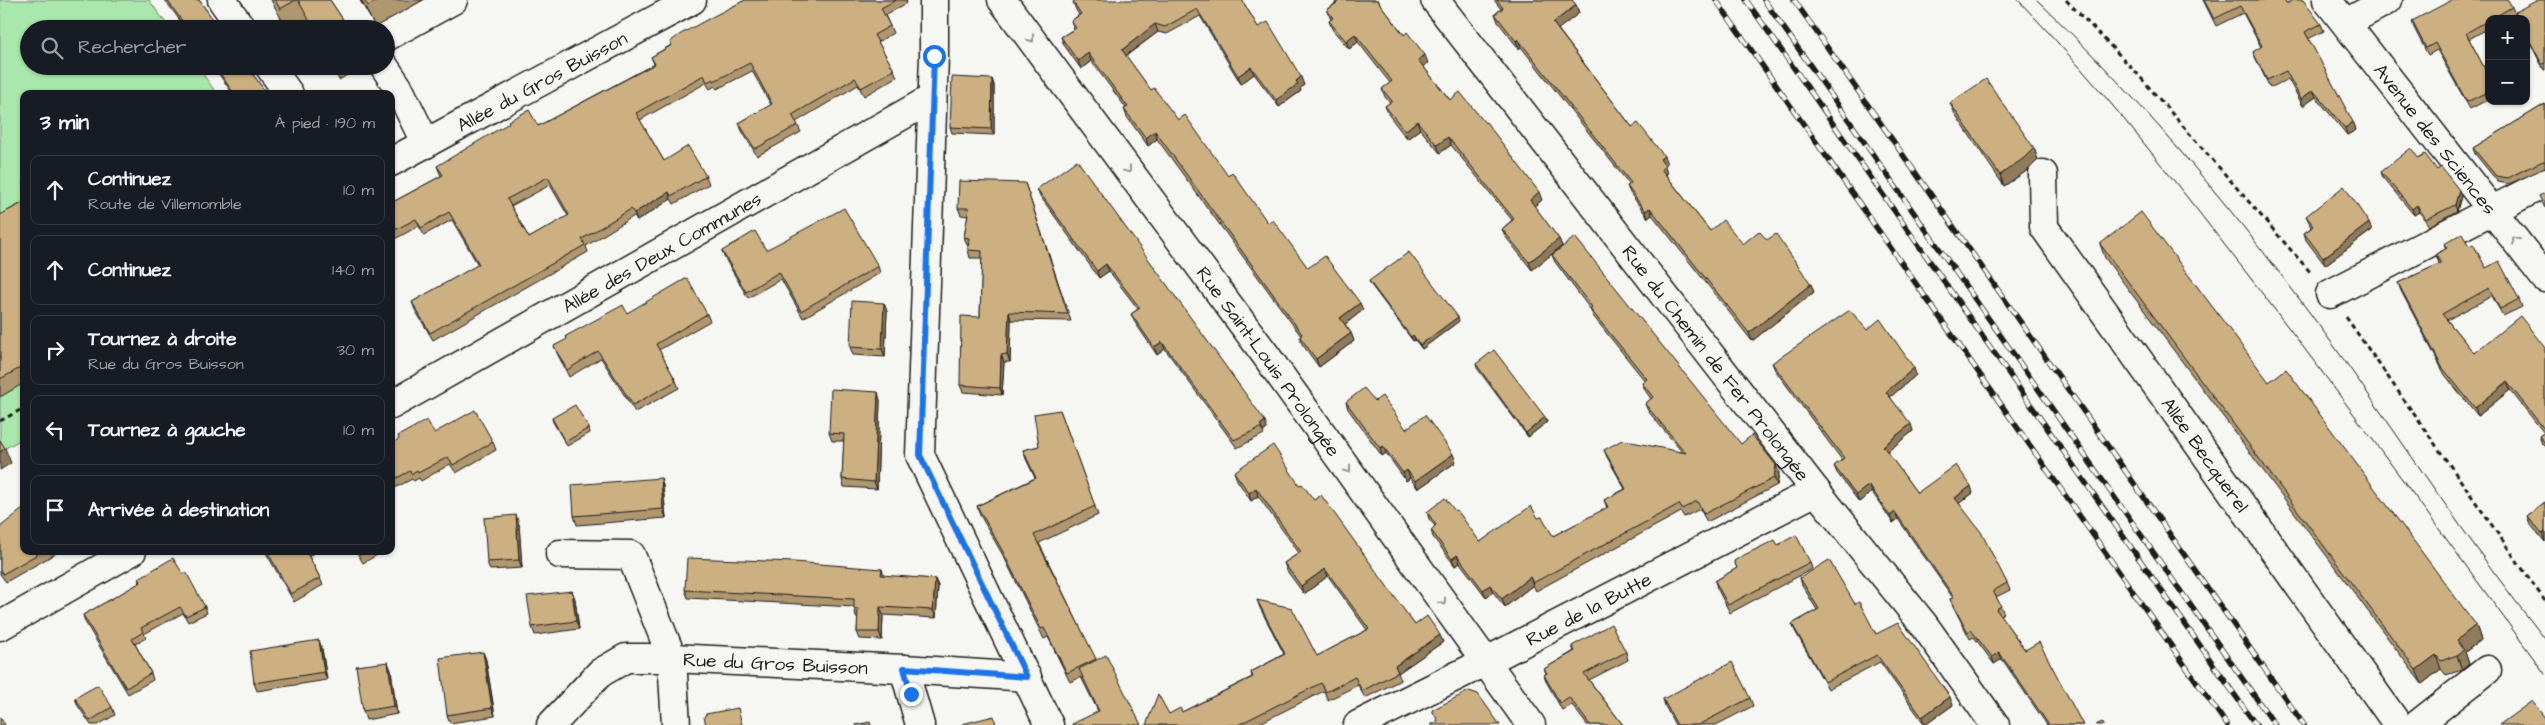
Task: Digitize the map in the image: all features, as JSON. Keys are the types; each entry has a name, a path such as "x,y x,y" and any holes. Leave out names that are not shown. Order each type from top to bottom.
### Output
{"street":[{"path":"222,0 236,20"},
{"path":"343,0 355,20"},
{"path":"395,32 453,0"},
{"name":"Allée du Gros Buisson","path":"395,160 692,0"},
{"path":"934,0 920,455 1050,725"},
{"name":"Rue Saint-Louis Prolongée","path":"1002,0 1265,354 1487,661 1531,725"},
{"name":"Rue du Chemin de Fer Prolongée","path":"1435,0 1816,491 1924,625 1995,725"},
{"name":"Avenue des Sciences","path":"2327,0 2545,278"},
{"path":"2346,23 2388,0"},
{"path":"275,75 286,90"},
{"path":"395,92 426,144"},
{"name":"Allée des Deux Communes","path":"395,403 932,99"},
{"name":"Allée Becquerel","path":"2043,174 2044,227 2398,725"},
{"path":"2330,294 2545,182"},
{"name":"Rue de la Butte","path":"1358,725 1487,661 1816,491"},
{"path":"560,554 631,555 672,658 676,725"},
{"path":"0,626 125,555"},
{"name":"Rue du Gros Buisson","path":"551,725 600,673 626,658 672,658 904,668 1027,677"},
{"path":"904,668 920,725"},
{"path":"2417,725 2487,670"}],"path":[{"path":"2066,0 2141,77 2330,294 2545,600"},
{"path":"0,422 20,410"}],"green space":[{"path":"0,0 149,0 163,20 20,20 20,75 203,75 214,90 20,90 20,440 0,451"}],"building":[{"path":"167,0 199,0 213,20 181,20"},
{"path":"275,0 296,0 280,9"},
{"path":"298,0 330,0 343,20 309,20"},
{"path":"364,0 378,0 368,6"},
{"path":"745,0 896,0 881,8 890,26 874,35 894,70 861,88 855,78 792,115 798,125 755,149 739,123 772,104 750,63 714,81 713,79 707,82 704,75 636,113 664,161 688,146 706,176 671,196 669,192 634,213 631,209 582,239 585,245 430,333 412,302 479,264 449,212 421,228 416,219 395,230 395,201 443,175 437,166 509,123 508,121 529,110 538,126 655,64 651,57 672,45 670,42 679,35","holes":["548,177 569,215 529,238 507,199"]},
{"path":"1076,0 1242,0 1258,27 1268,22 1301,77 1296,81 1298,84 1276,100 1251,67 1238,76 1197,9 1165,27 1155,24 1122,50 1151,90 1154,88 1178,120 1185,115 1228,176 1232,172 1268,223 1273,220 1308,268 1325,256 1360,303 1340,318 1351,333 1316,359 1300,337 1302,334 1155,131 1146,138 1124,109 1128,107 1088,53 1078,61 1061,37 1076,28 1071,21 1081,14 1073,2"},
{"path":"1337,0 1377,0 1404,35 1407,32 1425,55 1418,60 1450,100 1460,92 1486,122 1539,192 1530,200 1559,239 1529,262 1502,229 1514,219 1448,137 1437,145 1417,121 1405,131 1385,106 1392,101 1382,89 1392,81 1355,34 1346,41 1329,21 1333,18 1327,10 1338,2"},
{"path":"1497,0 1572,0 1576,5 1553,23 1632,127 1638,123 1664,156 1660,159 1665,166 1661,169 1710,231 1723,220 1743,244 1759,231 1767,240 1776,234 1811,284 1749,333 1650,208 1645,211 1627,186 1631,183 1518,39 1516,41 1495,14 1503,8"},
{"path":"2204,0 2284,0 2286,4 2294,0 2303,0 2321,24 2305,32 2353,122 2345,128 2313,90 2301,99 2286,71 2267,80 2253,52 2262,46 2240,6 2214,19"},
{"path":"2452,0 2508,0 2512,7 2498,15 2485,15 2485,22 2466,33 2485,69 2485,93 2467,102 2435,43 2426,48 2412,21"},
{"path":"2538,0 2545,0 2545,63 2542,64 2530,42 2530,15 2517,15 2515,12"},
{"path":"221,75 253,75 264,90 231,90"},
{"path":"952,77 992,79 991,129 950,127"},
{"path":"1986,79 2034,148 2024,158 2000,175 1950,103"},
{"path":"2545,104 2545,162 2543,161 2507,178 2496,176 2473,148"},
{"path":"2411,148 2418,158 2425,154 2437,170 2441,167 2459,190 2455,205 2426,219 2417,205 2412,209 2381,172"},
{"path":"1077,160 1265,421 1260,425 1262,427 1234,440 1162,342 1154,347 1131,314 1140,308 1106,264 1097,271 1037,189"},
{"path":"959,181 1025,183 1068,314 1009,312 1007,354 1001,355 1000,388 960,385 961,316 980,317 982,251 968,250 969,238 964,237 969,208 958,208"},
{"path":"2344,186 2369,223 2323,258 2304,233 2314,226 2306,216"},
{"path":"2545,193 2545,208 2539,196"},
{"path":"20,204 20,368 0,379 0,215"},
{"path":"844,208 878,266 801,311 779,272 746,292 722,251 755,231 766,250"},
{"path":"2141,212 2269,382 2286,369 2476,625 2457,640 2464,650 2441,661 2436,655 2416,670 2100,244"},
{"path":"2462,234 2469,246 2473,244 2486,268 2499,261 2519,299 2500,309 2489,288 2442,314 2474,353 2520,316 2545,348 2545,430 2507,382 2475,408 2442,367 2398,283 2441,263 2436,254 2447,248 2444,244"},
{"path":"1575,237 1741,444 1752,435 1776,465 1774,478 1704,514 1697,501 1682,509 1679,504 1533,583 1530,577 1502,599 1490,585 1483,590 1457,555 1452,559 1431,530 1436,525 1427,512 1445,498 1455,511 1457,510 1480,542 1531,506 1538,518 1542,517 1553,536 1608,507 1604,500 1626,489 1604,450 1622,440 1686,453 1645,404 1653,397 1642,383 1647,379 1590,309 1592,307 1552,255"},
{"path":"1409,252 1458,317 1420,345 1413,335 1411,337 1369,281"},
{"path":"687,278 707,314 656,344 676,381 633,405 598,351 567,370 554,346 567,339 566,336 623,305 627,313"},
{"path":"852,301 884,303 882,349 850,347"},
{"path":"1850,310 1867,330 1880,319 1914,368 1886,392 1911,424 1883,446 1917,493 1956,465 1971,486 1955,498 1981,532 2007,583 1993,591 2001,606 1996,609 2025,650 2039,642 2083,725 2049,725 1999,652 1992,657 1971,630 1968,632 1950,599 1954,597 1895,512 1890,516 1869,485 1856,495 1834,466 1844,458 1772,363"},
{"path":"1494,350 1545,417 1526,433 1476,364"},
{"path":"1364,388 1375,401 1382,396 1406,429 1425,415 1453,454 1415,481 1407,470 1403,473 1383,446 1380,448 1346,402"},
{"path":"831,389 878,392 874,482 842,479 844,434 829,433"},
{"path":"575,405 589,428 565,442 552,418"},
{"path":"475,410 493,442 453,465 448,457 418,473 417,470 411,474 410,471 395,479 395,442 399,439 398,436 427,420 434,433"},
{"path":"1060,410 1095,506 1034,535 1096,659 1067,673 1044,628 1041,629 1002,550 977,506 1036,478 1023,450 1039,446 1034,414"},
{"path":"2545,432 2545,443 2539,436"},
{"path":"0,440 5,448 0,452"},
{"path":"1273,445 1299,485 1302,484 1314,500 1321,495 1415,625 1427,616 1440,635 1395,666 1398,672 1362,691 1355,677 1326,692 1321,683 1238,725 1146,725 1158,694 1169,714 1180,708 1182,712 1253,677 1251,672 1285,654 1257,600 1292,608 1317,656 1369,629 1325,569 1301,586 1284,563 1301,552 1256,488 1249,493 1234,472"},
{"path":"661,478 663,509 574,516 572,485"},
{"path":"2545,502 2545,532 2542,534 2527,516"},
{"path":"20,511 20,555 36,555 3,574 0,570 0,527"},
{"path":"516,515 519,560 487,562 484,518"},
{"path":"1796,535 1810,562 1728,605 1715,581 1737,568 1734,561 1775,540 1778,545"},
{"path":"269,555 308,555 320,578 291,594"},
{"path":"173,558 183,574 186,572 205,607 186,616 180,607 141,628 143,632 132,639 151,673 126,688 83,615 141,582 139,578"},
{"path":"687,558 794,562 882,569 881,575 935,579 933,610 880,607 879,632 857,632 858,609 854,609 854,599 685,590"},
{"path":"1829,560 1855,604 1859,602 1876,634 1898,623 1950,697 1922,717 1877,655 1825,682 1792,624 1819,609 1800,578"},
{"path":"572,591 576,621 532,627 527,596"},
{"path":"1611,624 1626,652 1584,674 1623,725 1590,725 1569,697 1560,703 1544,675 1547,673 1544,669 1575,651 1572,646"},
{"path":"319,640 324,672 254,683 250,651"},
{"path":"483,652 492,708 447,715 440,658"},
{"path":"1106,655 1141,725 1072,725 1099,711 1079,669"},
{"path":"388,662 394,706 363,711 356,666"},
{"path":"1732,662 1750,698 1698,725 1677,725 1663,699"},
{"path":"98,685 112,707 90,721 75,698"},
{"path":"1469,691 1478,694 1500,725 1431,725 1438,721 1432,710"},
{"path":"2532,701 2545,718 2545,725 2499,725"},
{"path":"738,708 742,725 706,725 704,717 706,714"},
{"path":"994,716 996,725 962,725 962,724"},
{"path":"0,717 5,725 0,725"},
{"path":"870,722 871,725 855,725"}],"tram line":[{"path":"2018,0 2110,102 2224,244 2363,427 2545,674"},
{"path":"2037,0 2078,40 2156,123 2266,255 2334,346 2490,567 2545,639"}],"railway":[{"path":"1716,0 2227,725"},
{"path":"1746,0 2256,725"},
{"path":"1764,0 2275,725"},
{"path":"1794,0 2304,725"}],"route":[{"path":"911,694 904,668 1027,677 920,455 934,56"}]}
